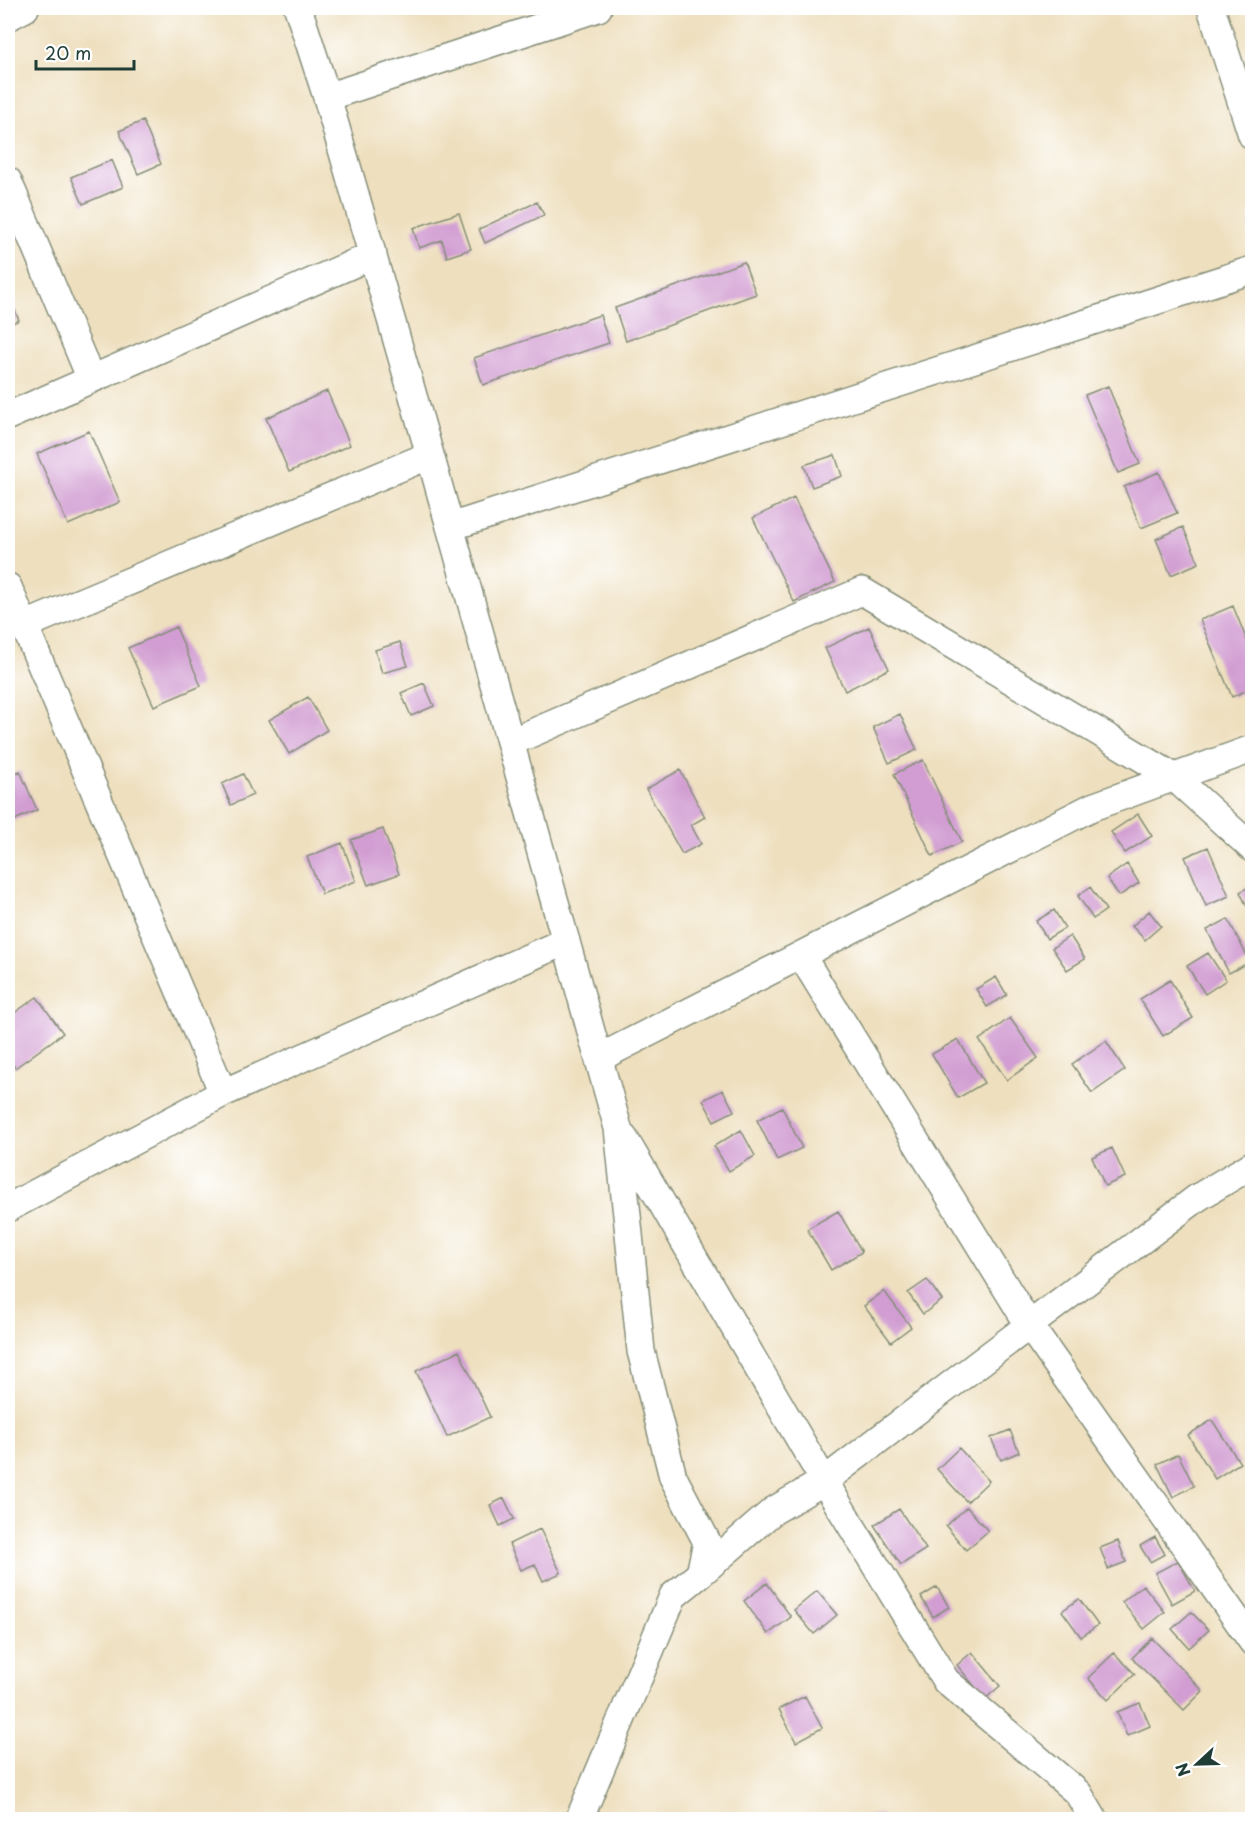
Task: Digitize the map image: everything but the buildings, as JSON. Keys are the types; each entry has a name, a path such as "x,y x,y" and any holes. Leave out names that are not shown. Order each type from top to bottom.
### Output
{"street":[{"path":"8,17 25,8"},
{"path":"298,8 327,97 373,255 618,1128 641,1351 673,1477 706,1542 700,1574"},
{"path":"327,97 598,8"},
{"path":"1211,8 1252,135"},
{"path":"8,181 91,380"},
{"path":"8,416 373,255"},
{"path":"450,526 1252,270"},
{"path":"23,626 430,455"},
{"path":"8,587 223,1093"},
{"path":"511,742 862,591 1174,777 1252,848"},
{"path":"599,1058 1092,807 1252,749"},
{"path":"8,1208 223,1093 566,941"},
{"path":"801,955 1029,1325 1252,1641"},
{"path":"618,1128 824,1481 946,1681 1078,1793 1094,1820"},
{"path":"579,1820 673,1596 773,1511 824,1481 1197,1198 1252,1165"}]}
